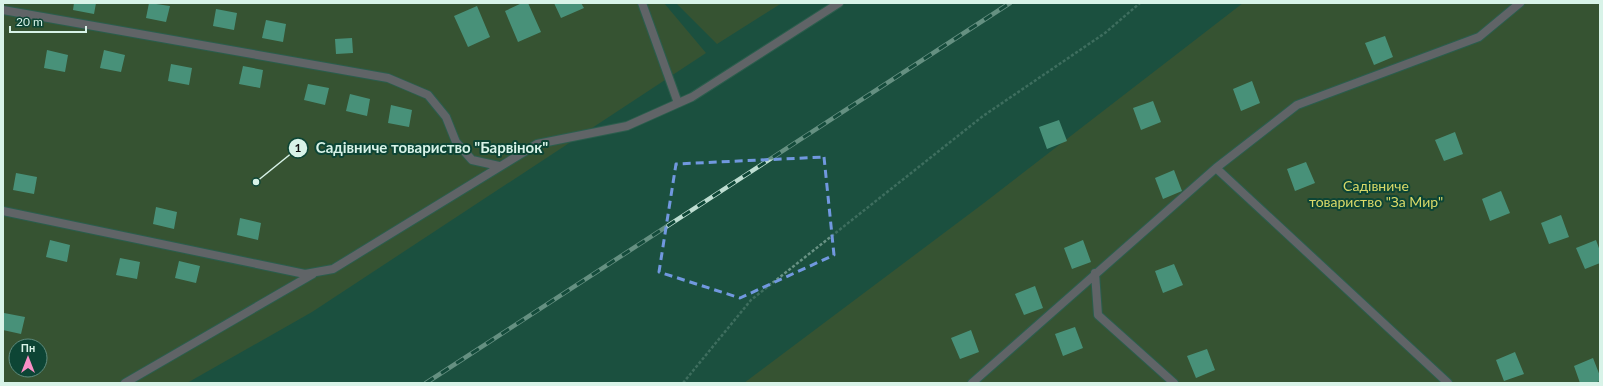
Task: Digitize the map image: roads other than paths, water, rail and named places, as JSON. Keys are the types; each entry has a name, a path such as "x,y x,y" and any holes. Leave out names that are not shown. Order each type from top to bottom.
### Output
{"street":[{"path":"642,3 678,103"},
{"path":"3,211 305,274 332,270 537,144 627,126 692,97 839,3"},
{"path":"972,383 1095,273 1216,168 1297,105 1479,37 1520,3"},
{"path":"3,10 388,78 428,95 446,117 456,142 472,160 499,166"},
{"path":"1216,168 1448,383"},
{"path":"125,383 315,273"},
{"path":"1095,273 1098,315 1174,383"}],"railway":[{"path":"426,383 1010,3"}],"place":[{"name":"Садівниче товариство \"Барвінок\"","path":"256,182"}],"park label":[{"name":"Садівниче товариство \"За Мир\"","path":"1376,194"}]}
